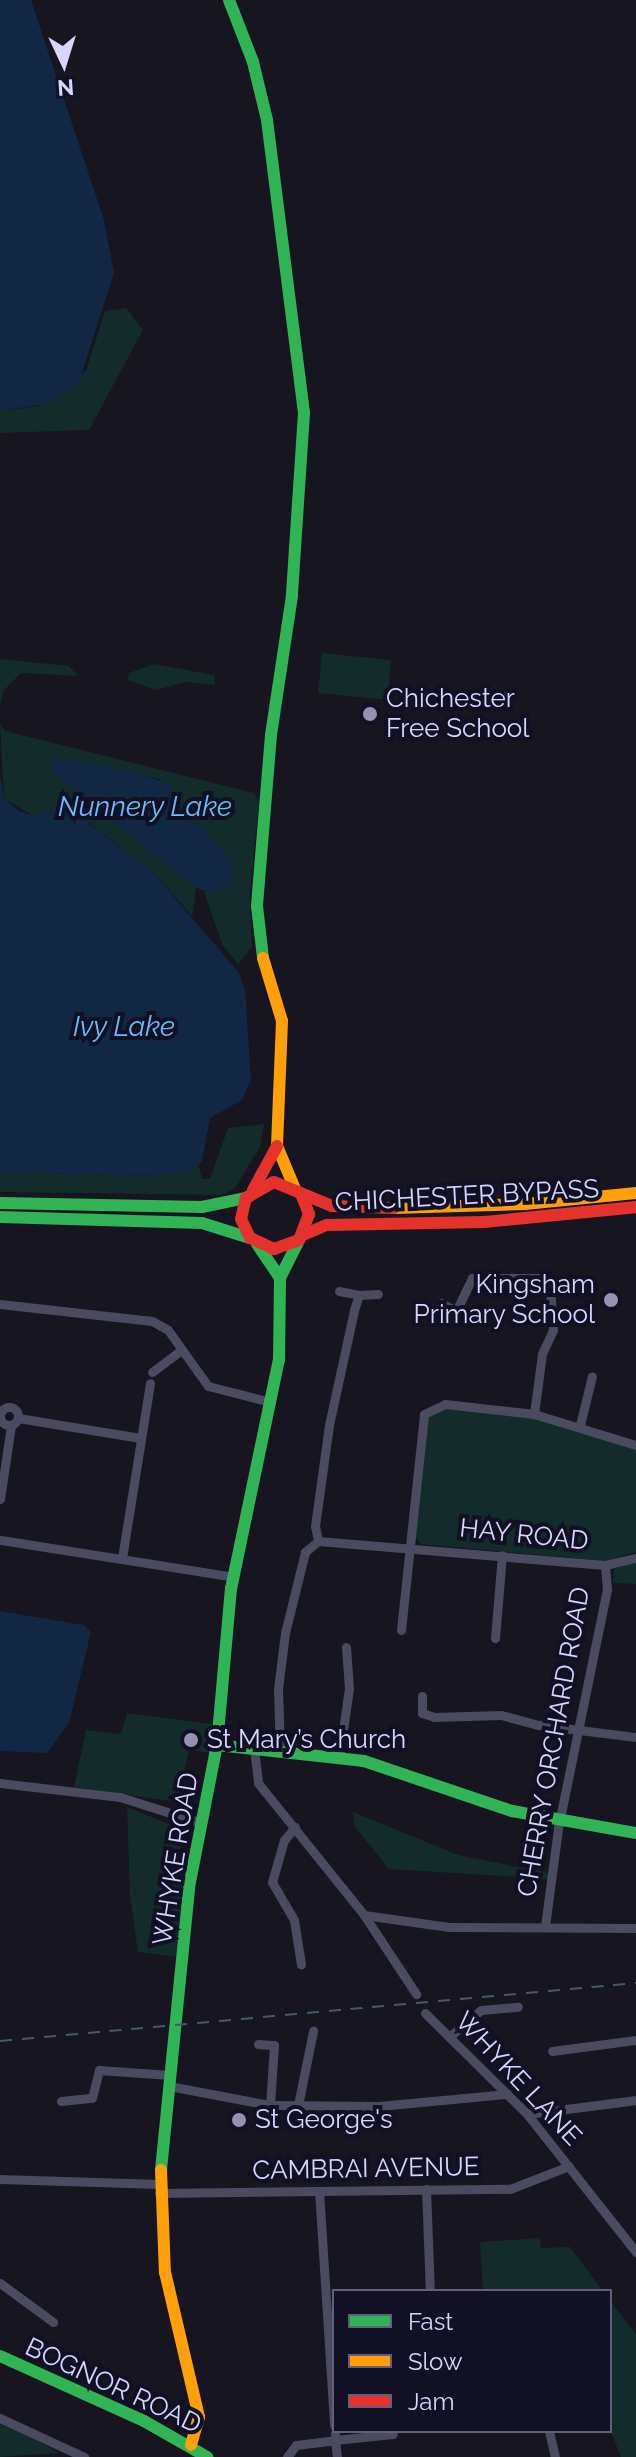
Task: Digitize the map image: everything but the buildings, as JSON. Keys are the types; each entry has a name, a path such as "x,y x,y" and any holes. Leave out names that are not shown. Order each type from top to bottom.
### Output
{"main road":[{"path":"0,1217 202,1223 283,1248 301,1237 309,1214 277,1146 282,1021 263,962 257,906 271,735 292,596 304,413 267,120 253,62 229,0"},
{"path":"277,1146 250,1194 241,1219 280,1278"},
{"path":"0,1203 202,1207 250,1194 274,1182 298,1192"},
{"name":"CHICHESTER BYPASS","path":"298,1192 332,1206 419,1209 636,1193"},
{"name":"CHICHESTER BYPASS","path":"301,1237 327,1225 484,1222 636,1207"},
{"name":"WHYKE ROAD","path":"196,2452 199,2417 165,2272 160,2189 169,2080 199,1822 217,1745 234,1577 279,1360 280,1278 301,1237"},
{"path":"217,1745 339,1758 404,1771 512,1811 636,1833"},
{"name":"BOGNOR ROAD","path":"0,2356 196,2452"}],"street":[{"path":"441,1303 459,1313 472,1278 542,1278 550,1286 553,1330 542,1354 534,1414"},
{"path":"339,1291 359,1295 378,1294"},
{"path":"280,1752 278,1689 285,1633 305,1552 318,1541 315,1526 329,1425 359,1295"},
{"path":"0,1304 152,1321 168,1330 179,1352 208,1386 271,1402"},
{"path":"122,1558 151,1377 179,1352"},
{"path":"580,1425 592,1376"},
{"path":"401,1630 407,1546 424,1414 445,1404 534,1414 580,1425 636,1445"},
{"path":"0,1499 15,1421 140,1438"},
{"name":"HAY ROAD","path":"318,1541 330,1538 605,1565 636,1558"},
{"path":"0,1541 234,1577"},
{"path":"495,1638 502,1555"},
{"name":"CHERRY ORCHARD ROAD","path":"545,1926 560,1821 607,1589 605,1565"},
{"path":"339,1758 349,1689 346,1647"},
{"path":"422,1696 422,1713 434,1717 501,1715 539,1725 636,1737"},
{"path":"254,1749 253,1775 364,1915 416,1994"},
{"path":"0,1783 120,1797 199,1822"},
{"path":"295,1827 284,1840 272,1882 294,1920 301,1964"},
{"path":"364,1915 449,1927 636,1928"},
{"path":"449,2037 481,2010 518,2007"},
{"name":"WHYKE LANE","path":"425,2013 527,2114 636,2252"},
{"path":"298,2105 313,2031"},
{"path":"552,2051 636,2040"},
{"path":"258,2044 274,2045 270,2105"},
{"path":"61,2101 84,2101 96,2093 99,2070 169,2080 270,2105 379,2106 507,2094"},
{"path":"527,2114 636,2100"},
{"name":"CAMBRAI AVENUE","path":"0,2179 160,2189 319,2191 522,2188 569,2166"},
{"path":"426,2189 430,2289"},
{"path":"319,2191 332,2402"},
{"path":"0,2283 53,2322"},
{"path":"0,2418 84,2457"},
{"path":"549,2433 555,2457"},
{"path":"334,2434 337,2457"},
{"path":"287,2457 296,2445 334,2434 393,2434"}],"green space":[{"path":"126,308 143,330 89,430 0,433 0,411 38,406 86,371 105,311"},
{"path":"322,653 391,660 388,700 318,693"},
{"path":"0,659 69,666 78,676 21,673 4,690 0,706"},
{"path":"154,664 214,675 215,685 186,682 156,690 127,680 129,673"},
{"path":"0,724 5,731 254,793 259,803 250,893 252,947 238,964 223,946 204,892 232,884 234,864 204,830 182,818 179,801 159,779 56,758 54,773 196,888 192,916 153,872 67,806 33,816 4,798"},
{"path":"264,1124 260,1147 235,1188 223,1195 0,1192 0,1172 160,1176 199,1166 202,1179 210,1179 228,1128"},
{"path":"440,1407 504,1413 576,1428 636,1450 636,1552 606,1561 420,1544 412,1531 426,1419"},
{"path":"636,1561 636,1584 613,1583 614,1569"},
{"path":"127,1713 212,1724 210,1753 189,1750 178,1802 74,1787 86,1730 121,1734"},
{"path":"127,1807 176,1827 183,1860 177,1957 138,1952 130,1895"},
{"path":"353,1812 458,1855 549,1873 548,1879 389,1869 355,1827"},
{"path":"540,2238 541,2248 570,2247 602,2289 483,2289 480,2242"},
{"path":"612,2304 636,2334 636,2457 621,2457 611,2433"},
{"path":"0,2420 43,2444 60,2453 0,2457"}],"water":[{"path":"0,0 31,0 104,220 114,273 79,382 50,403 0,411"},
{"name":"Nunnery Lake","path":"56,758 129,771 170,784 182,818 204,830 234,864 232,884 212,893 196,888 54,773 50,763"},
{"name":"Ivy Lake","path":"0,774 4,798 17,810 33,816 66,806 153,872 239,973 245,990 251,1080 242,1100 210,1118 202,1161 194,1170 160,1176 0,1172"},
{"path":"0,1611 84,1625 91,1632 69,1723 47,1753 0,1751"}],"railway":[{"path":"0,2041 636,1983"}],"traffic: fast":[{"path":"229,0 253,62 267,120 304,413 292,596 271,735 257,906 263,958"},
{"path":"0,1203 202,1207 246,1198"},
{"path":"0,1217 202,1223 250,1238"},
{"path":"161,2170 190,1882 217,1745 231,1589 279,1360 280,1278 299,1240"},
{"path":"257,1244 280,1278"},
{"path":"217,1745 364,1761 512,1811 636,1833"},
{"path":"0,2356 144,2421 207,2457"}],"traffic: slow":[{"path":"263,958 282,1021 277,1146 295,1189"},
{"path":"394,1208 525,1204 636,1193"},
{"path":"161,2170 165,2272 199,2417 191,2445"}],"traffic: jam":[{"path":"253,1190 277,1146"},
{"path":"301,1194 309,1214 299,1240 274,1249 250,1238 241,1219 246,1198 274,1182 332,1206 394,1208"},
{"path":"303,1235 327,1225 484,1222 636,1207"}],"place":[{"name":"Chichester Free School","path":"370,714"},
{"name":"Kingsham Primary School","path":"611,1300"},
{"name":"St Mary’s Church","path":"191,1740"},
{"name":"St George's","path":"239,2120"}]}
